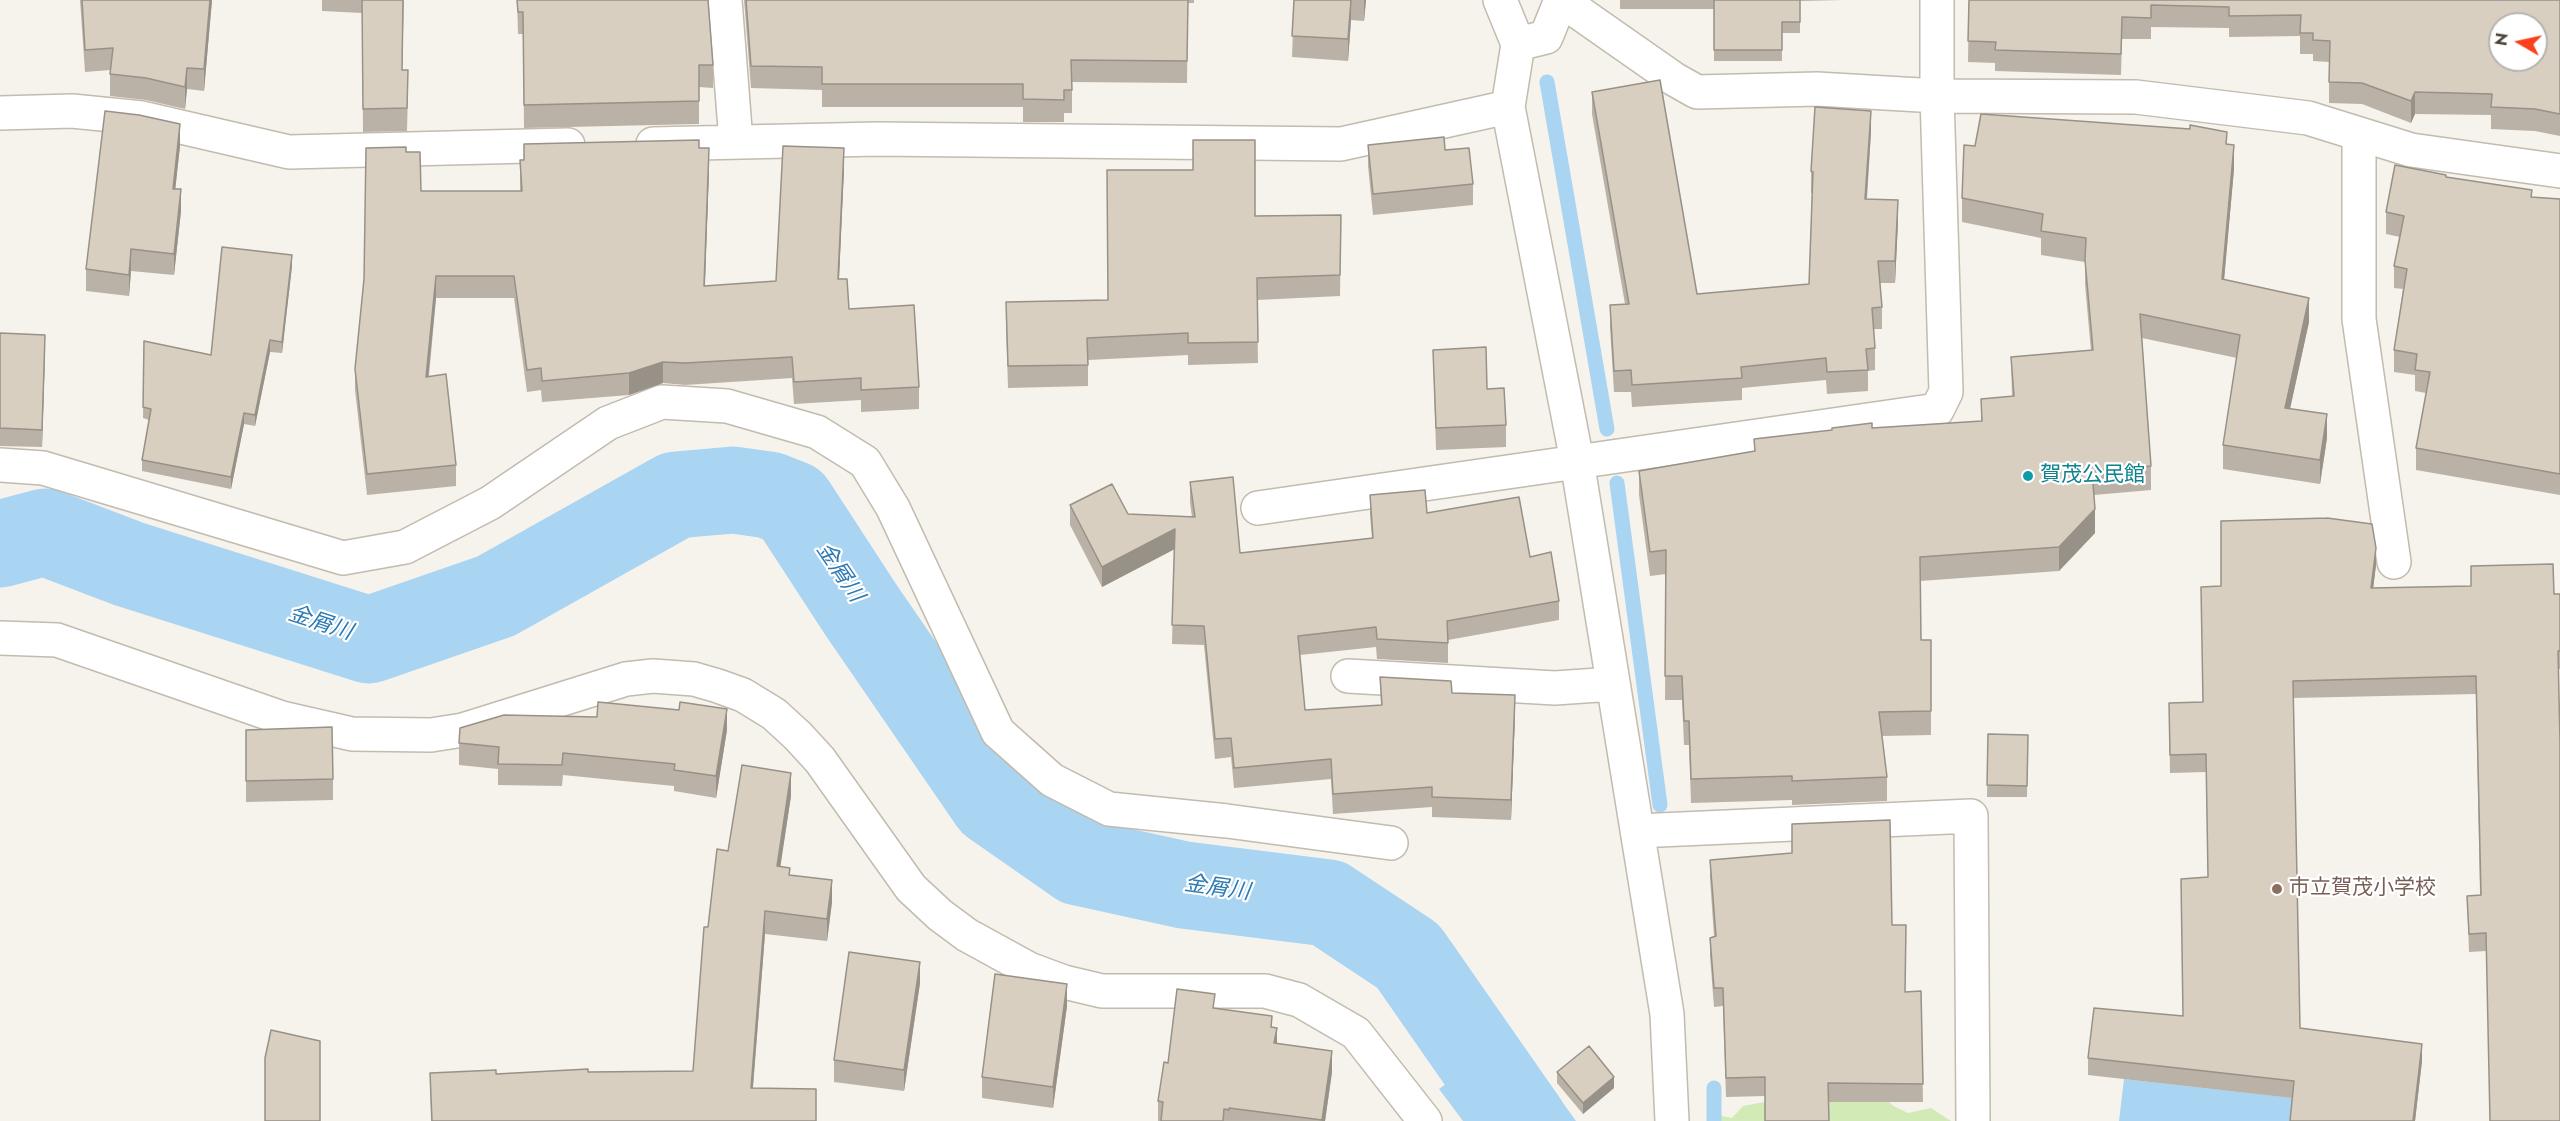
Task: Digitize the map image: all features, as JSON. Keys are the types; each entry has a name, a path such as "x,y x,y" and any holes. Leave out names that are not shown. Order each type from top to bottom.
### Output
{"street":[{"path":"725,0 736,142"},
{"path":"1500,0 1518,44 1508,106 1577,461 1667,1014 1672,1121"},
{"path":"1518,44 1546,37 1561,0 1674,79 1697,92 1817,89 1937,96 2136,97 2308,118 2411,150 2560,171"},
{"path":"1258,508 1937,410 1946,392 1937,96 1937,0"},
{"path":"0,113 72,111 142,118 290,152 889,140 1341,144 1508,106"},
{"path":"2359,135 2359,319 2394,562"},
{"path":"0,465 43,468 343,558 405,547 490,503 608,423 662,402 727,406 817,432 865,462 893,508 998,732 1052,780 1109,809 1227,821 1391,843"},
{"path":"0,638 57,640 282,718 352,734 419,736 464,730 626,679 663,677 694,679 718,686 743,695 774,714 798,736 820,760 911,888 940,915 967,935 1029,969 1064,982 1102,991 1265,991 1299,1000 1356,1033 1425,1121"},
{"path":"1348,676 1555,688 1613,684"},
{"path":"1637,831 1971,816 1973,1121"}],"green space":[{"path":"1880,1092 1893,1106 1908,1113 1931,1108 1951,1121 1715,1121 1717,1115 1732,1118 1743,1106 1764,1102 1783,1115 1818,1094"}],"water":[{"path":"1514,1035 1576,1121 1463,1121 1439,1089"},
{"path":"2124,1079 2294,1098 2292,1121 2119,1121"}],"building":[{"path":"82,0 210,0 204,69 187,68 185,87 146,78 110,74 113,48 85,50"},
{"path":"362,0 403,0 402,70 408,70 407,108 363,109"},
{"path":"517,0 708,0 713,65 699,65 699,101 524,105 523,12 518,12"},
{"path":"746,0 1188,0 1187,61 1071,60 1072,90 1064,90 1064,100 1023,99 1023,84 822,84 822,67 751,66"},
{"path":"1294,0 1351,0 1348,39 1292,36"},
{"path":"1714,0 1800,0 1800,22 1782,22 1782,50 1714,50"},
{"path":"1969,0 2560,0 2560,114 2535,109 2491,107 2492,94 2415,92 2411,101 2362,83 2329,82 2330,41 2313,40 2313,33 2300,33 2301,15 2229,16 2229,7 2151,5 2151,18 2122,17 2121,54 1995,50 1996,42 1968,41"},
{"path":"1660,80 1697,294 1809,284 1813,172 1811,171 1815,107 1871,111 1865,199 1898,200 1895,261 1878,261 1882,307 1872,308 1875,348 1866,349 1868,370 1827,372 1826,358 1741,367 1742,378 1632,385 1631,370 1614,371 1610,305 1629,304 1592,92"},
{"path":"105,111 139,115 180,124 173,189 181,189 174,254 131,249 129,275 86,269"},
{"path":"1981,114 2190,129 2190,125 2227,132 2226,144 2234,145 2222,279 2309,298 2285,408 2327,414 2320,460 2223,445 2240,335 2140,314 2151,466 2092,471 2095,509 2059,547 1920,557 1921,640 1931,640 1931,711 1879,712 1887,777 1792,781 1792,776 1691,779 1689,721 1684,721 1682,676 1665,676 1666,550 1650,552 1639,471 1755,451 1754,439 1872,423 1872,428 1982,421 1981,399 2014,396 2011,357 2093,350 2085,260 2086,238 2041,231 2043,214 1962,198 1964,145 1975,146"},
{"path":"1444,137 1445,150 1469,148 1473,184 1373,194 1368,145"},
{"path":"699,140 699,148 709,148 704,286 776,281 783,146 844,148 838,279 847,279 849,309 914,305 919,387 861,390 861,378 794,382 792,357 685,363 663,362 629,373 542,381 541,368 527,370 514,276 436,276 426,377 446,374 456,465 367,474 355,369 364,279 366,148 406,147 406,152 420,152 421,191 522,191 520,160 524,160 524,144"},
{"path":"1193,140 1255,140 1255,216 1341,215 1340,275 1257,278 1258,342 1188,343 1188,333 1087,338 1088,365 1008,366 1006,302 1108,300 1107,170 1193,170"},
{"path":"2395,165 2446,175 2446,177 2532,190 2531,197 2560,199 2560,474 2416,448 2430,372 2415,370 2417,354 2394,350 2407,269 2394,266 2404,216 2386,212"},
{"path":"222,247 292,255 282,342 270,340 255,415 244,413 231,477 142,460 151,409 143,407 144,341 211,355"},
{"path":"0,333 45,335 42,430 0,428"},
{"path":"1486,347 1487,389 1504,388 1506,425 1436,428 1433,350"},
{"path":"1233,477 1240,553 1373,538 1370,495 1425,490 1427,513 1519,497 1530,557 1551,552 1559,601 1447,621 1448,643 1377,639 1376,627 1298,636 1305,710 1382,705 1380,677 1451,681 1452,693 1515,695 1511,800 1432,797 1432,787 1333,794 1331,759 1234,768 1231,738 1215,739 1204,626 1172,625 1175,529 1102,567 1070,505 1112,484 1128,514 1195,517 1190,482"},
{"path":"2327,518 2372,524 2376,548 2371,588 2471,586 2471,566 2553,564 2554,594 2560,594 2560,651 2558,651 2560,1121 2490,1121 2486,933 2469,934 2467,896 2481,895 2476,676 2293,681 2300,1028 2422,1044 2413,1121 2290,1121 2294,1081 2088,1058 2094,1008 2183,1016 2181,879 2208,877 2206,754 2170,755 2169,703 2203,702 2201,587 2221,586 2221,521"},
{"path":"598,702 679,710 680,702 727,709 716,776 674,770 675,764 563,753 562,765 498,764 499,747 459,743 460,728 504,715 597,717"},
{"path":"332,727 333,779 246,781 246,730"},
{"path":"1988,734 2028,735 2027,786 1987,785"},
{"path":"742,765 791,773 777,866 790,868 789,875 832,880 827,919 765,911 751,1088 816,1089 816,1121 432,1121 430,1073 496,1070 496,1074 588,1069 588,1072 693,1071 704,927 708,927 717,849 728,851"},
{"path":"1890,820 1892,925 1906,925 1905,992 1921,991 1923,1084 1828,1083 1829,1121 1765,1121 1765,1077 1726,1078 1723,988 1714,988 1710,938 1716,936 1710,860 1792,853 1792,824"},
{"path":"849,952 920,962 904,1070 834,1060"},
{"path":"995,974 1067,984 1053,1087 982,1077"},
{"path":"1177,989 1215,994 1213,1008 1272,1016 1271,1027 1277,1028 1274,1043 1332,1051 1322,1120 1229,1108 1229,1110 1224,1109 1223,1121 1161,1121 1163,1102 1158,1101 1164,1062 1168,1063"},
{"path":"271,1030 320,1041 320,1121 265,1121 265,1058"},
{"path":"1589,1046 1614,1077 1583,1103 1557,1072"}],"waterway":[{"path":"1547,82 1607,429"},
{"path":"1617,483 1660,805"},
{"name":"金屑川","path":"0,544 45,532 129,564 369,640 496,596 676,495 733,490 769,495 792,504 861,610 993,802 1079,862 1184,885 1328,903 1408,956 1523,1121"},
{"path":"1714,1088 1714,1121"}],"place":[{"name":"賀茂公民館","path":"2028,476"},
{"name":"市立賀茂小学校","path":"2277,889"}]}
